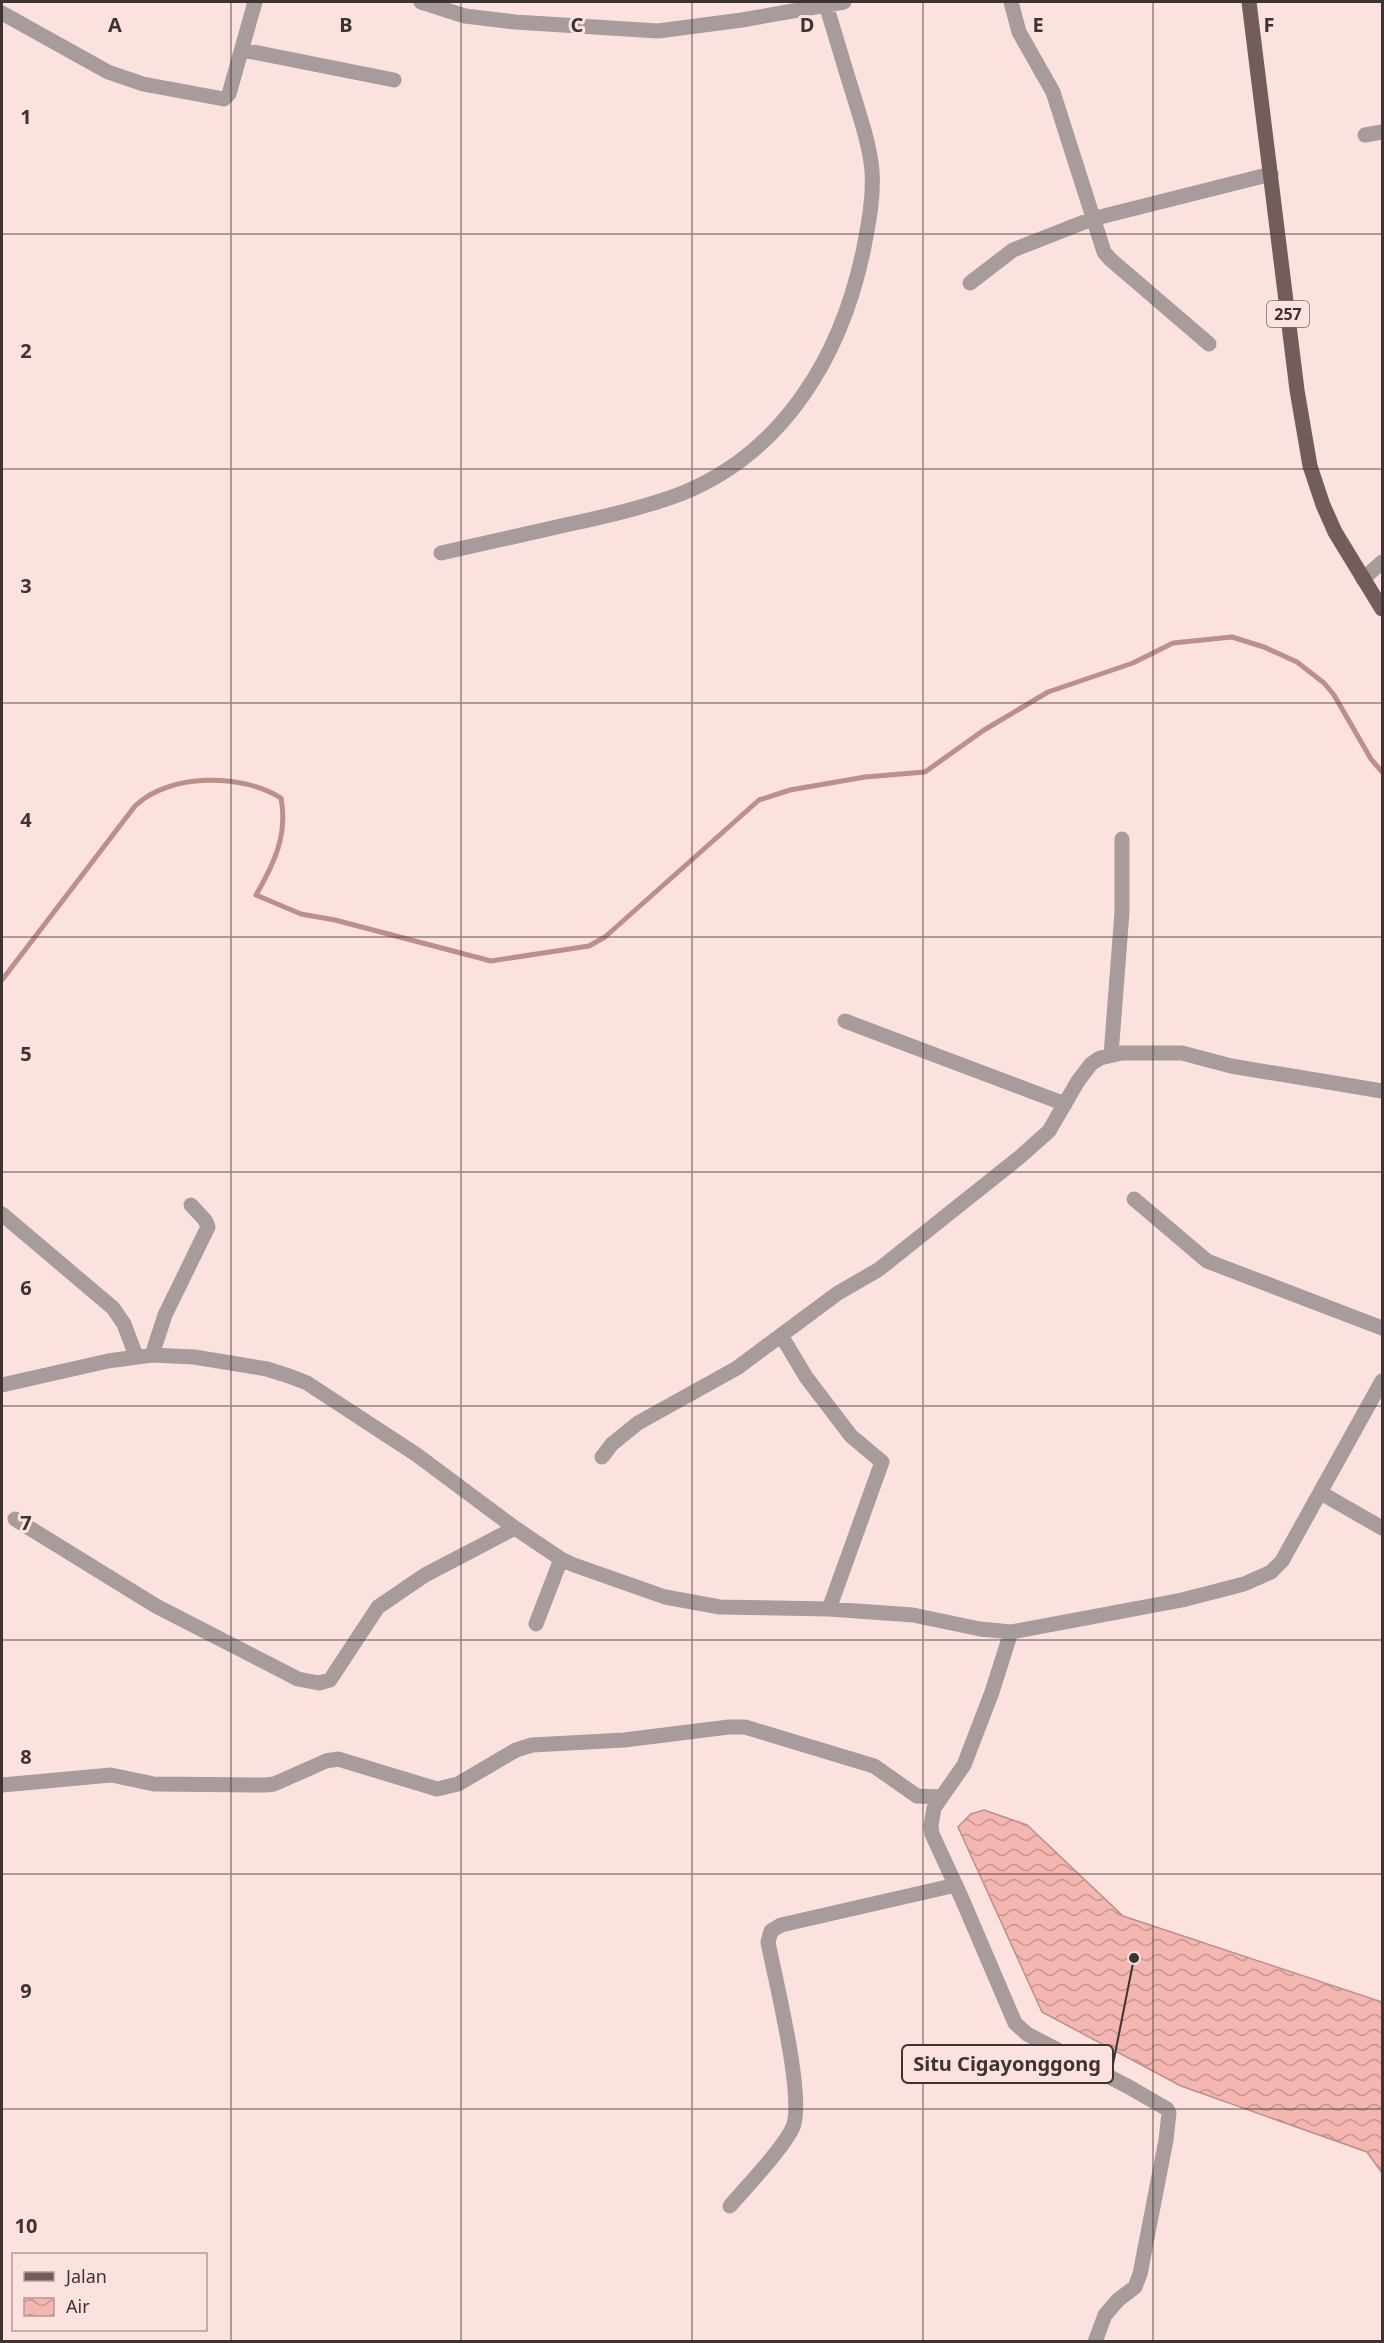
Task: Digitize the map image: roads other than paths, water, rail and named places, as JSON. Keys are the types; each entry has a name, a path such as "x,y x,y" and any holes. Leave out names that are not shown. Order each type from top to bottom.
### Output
{"main road":[{"name":"257","path":"1249,2 1297,390 1310,466 1335,532 1383,609"}],"street":[{"path":"2,13 108,72 124,78 224,99 230,94 255,2"},
{"path":"421,2 465,16 515,22 658,31 742,20 844,2"},
{"path":"1011,2 1023,39 1053,92 1100,244 1110,259 1209,344"},
{"path":"441,553 624,512 683,493 713,479 739,462 764,440 802,400 816,378 843,320 859,270 872,196 872,171 867,140 826,5"},
{"path":"243,50 394,80"},
{"path":"1365,135 1383,132"},
{"path":"970,283 1013,250 1092,219 1271,174"},
{"path":"1363,579 1383,561"},
{"path":"1111,1055 1123,896 1122,839"},
{"path":"845,1021 1065,1104"},
{"path":"602,1457 612,1444 638,1423 737,1368 838,1293 878,1270 1021,1156 1049,1131 1078,1081 1091,1064 1111,1055 1182,1053 1232,1066 1383,1091"},
{"path":"1134,1199 1208,1261 1383,1328"},
{"path":"152,1354 165,1315 208,1227 206,1220 191,1204"},
{"path":"2,1214 113,1308 124,1324 136,1356"},
{"path":"781,1335 806,1377 851,1436 882,1462 829,1609"},
{"path":"2,1385 152,1354 172,1354 267,1369 307,1383 417,1455 515,1528 561,1559 665,1597 720,1606 829,1609 913,1615 980,1629 1011,1632 1182,1600 1244,1584 1271,1572 1281,1561 1321,1493 1383,1381"},
{"path":"1321,1493 1383,1528"},
{"path":"15,1520 156,1606 298,1679 319,1683 330,1680 378,1607 425,1575 515,1528"},
{"path":"536,1624 561,1559"},
{"path":"1011,1632 992,1692 964,1765 934,1808 931,1826 932,1834 1015,2023 1027,2034 1129,2087 1167,2109 1169,2113 1166,2140 1140,2274 1135,2287 1118,2300 1105,2315 1095,2342"},
{"path":"2,1785 105,1775 154,1784 266,1785 274,1784 326,1761 338,1759 437,1790 458,1784 516,1750 532,1745 624,1740 745,1727 874,1766 916,1796 942,1797"},
{"path":"730,2206 787,2138 796,2116 795,2085 768,1942 771,1931 781,1925 956,1885"}],"water":[{"path":"984,1810 1027,1825 1123,1916 1382,2002 1382,2173 1367,2152 1181,2086 1042,2012 958,1827 971,1814"}],"waterway":[{"path":"2,980 135,806 149,795 186,782 206,780 247,784 281,798 283,824 278,849 256,895 301,914 335,920 491,961 589,946 605,937 759,800 790,790 865,777 925,772 984,730 1048,692 1133,663 1173,643 1232,637 1264,647 1297,662 1324,683 1334,695 1371,759 1382,772"}],"place":[{"name":"Situ Cigayonggong","path":"1134,1958"}]}
